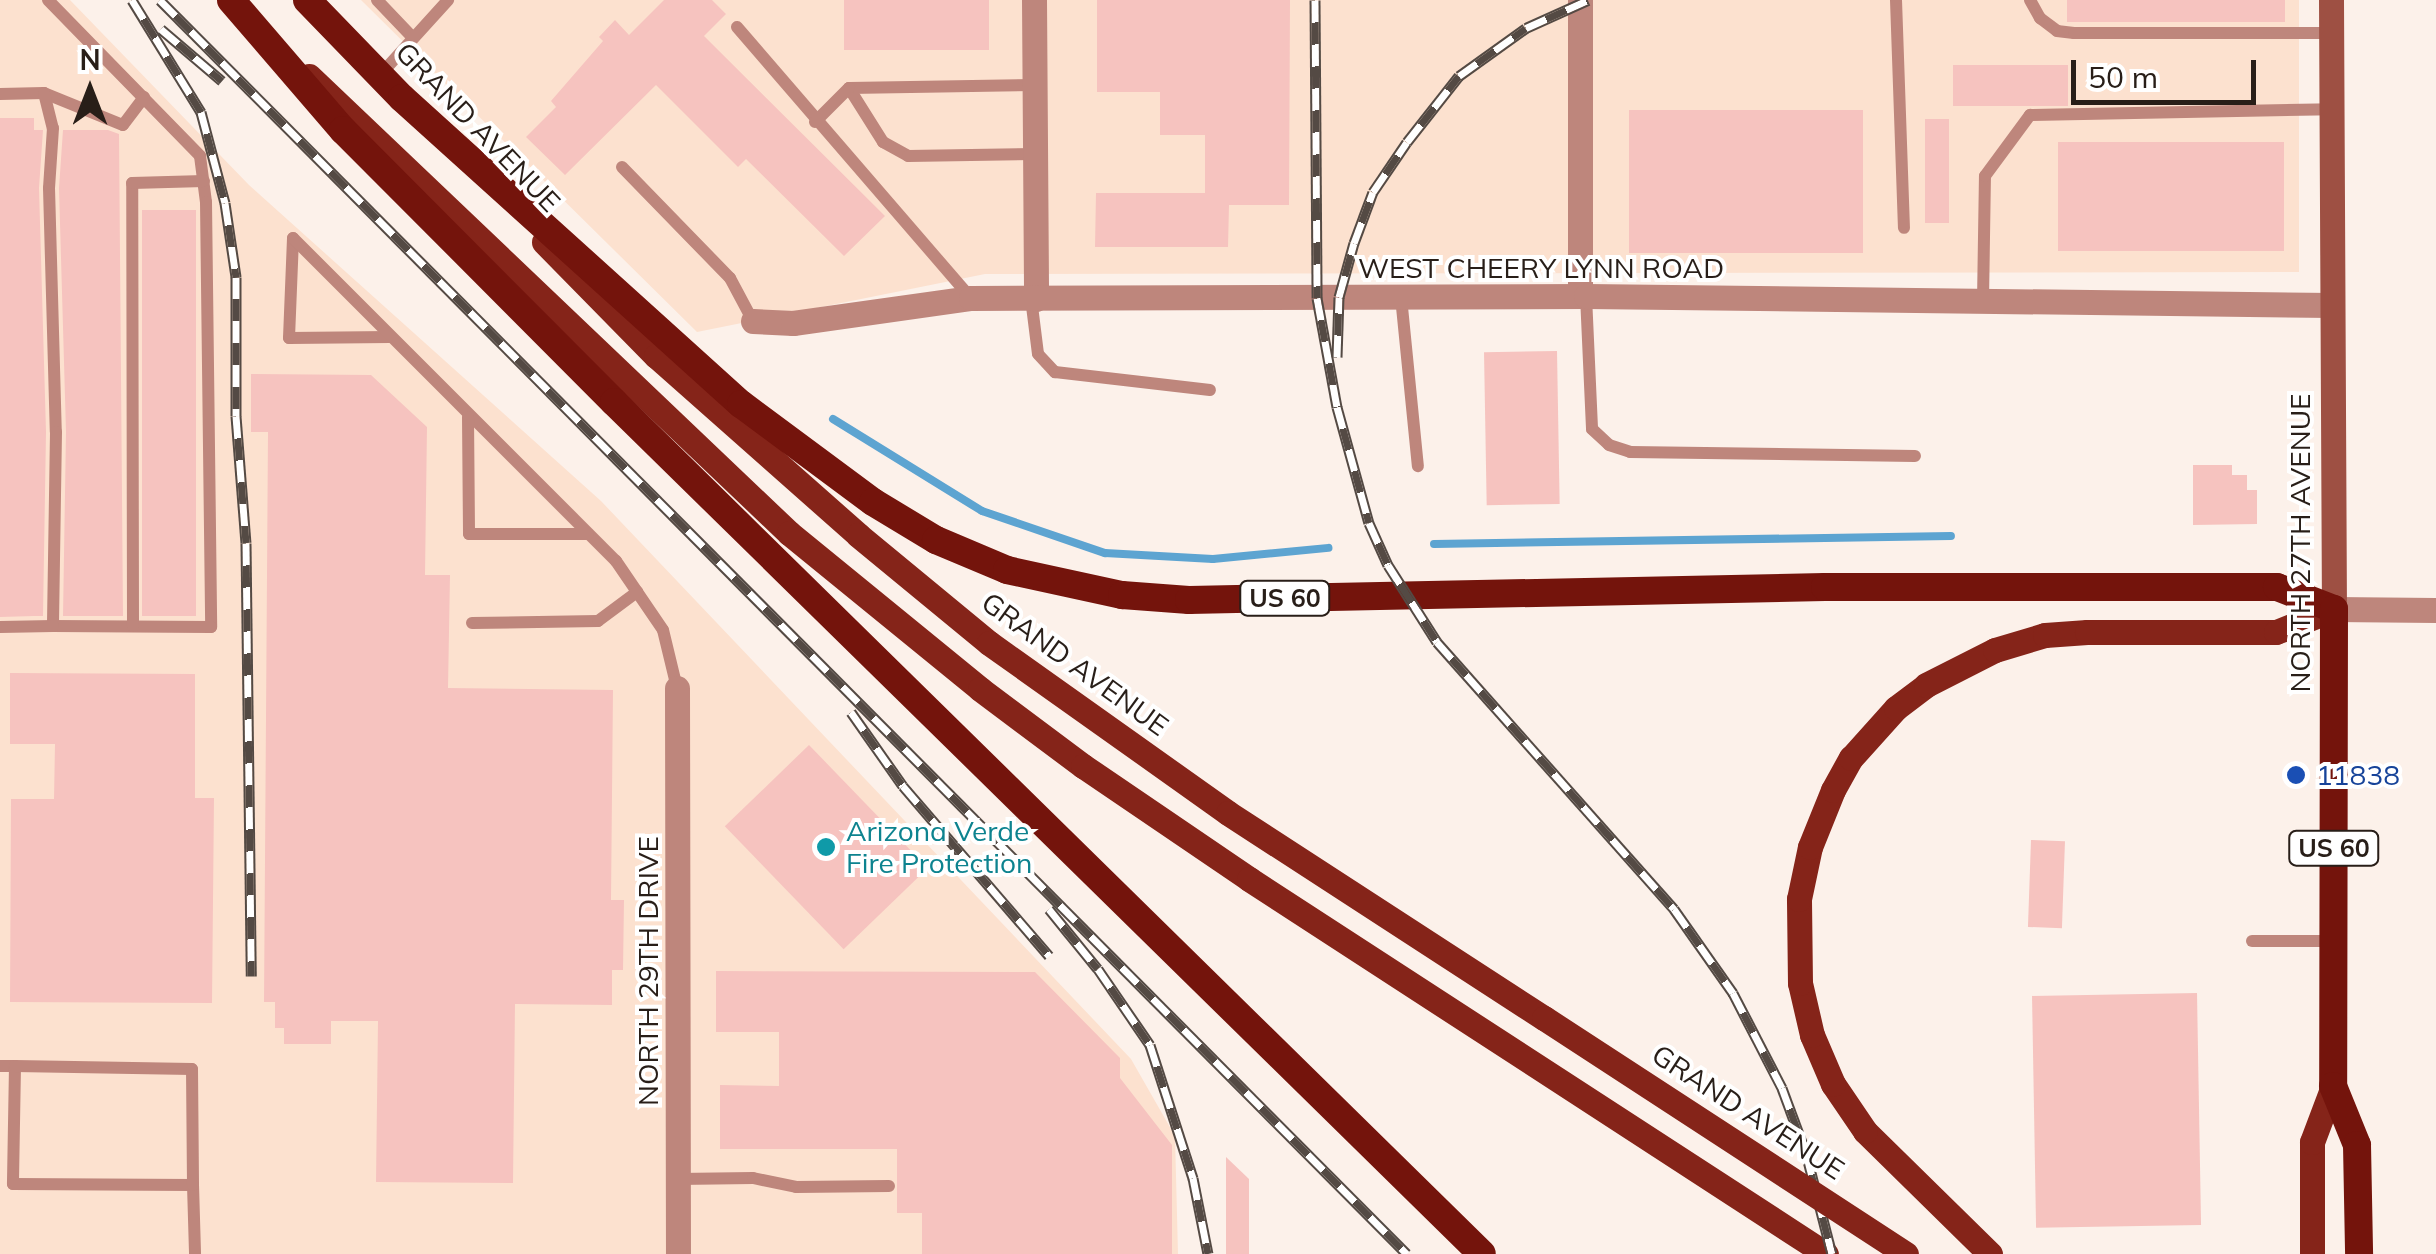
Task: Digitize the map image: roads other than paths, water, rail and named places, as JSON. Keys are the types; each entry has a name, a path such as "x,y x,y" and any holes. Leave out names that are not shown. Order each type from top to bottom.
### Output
{"highway":[{"path":"231,0 269,38 344,130 614,402 1482,1254"},
{"name":"GRAND AVENUE","path":"307,0 402,98"},
{"name":"US 60","path":"402,98 742,404 873,502 936,540 1007,570 1122,596 1188,600 1824,587 2278,587 2334,610"},
{"name":"NORTH 27TH AVENUE","path":"2334,610 2333,1086 2357,1145 2359,1254"}],"main road":[{"name":"NORTH 27TH AVENUE","path":"2331,0 2334,610"},
{"path":"269,38 765,510 980,688 1156,817 1826,1254"},
{"name":"GRAND AVENUE","path":"402,98 656,356 946,609 1179,780 1906,1254"},
{"path":"1990,1254 1884,1154 1833,1084 1812,1036 1800,983 1797,926 1804,875 1820,819 1852,758 1896,708 1962,664 2045,636 2276,632 2334,610"},
{"name":"NORTH 27TH AVENUE","path":"2312,1254 2312,1142 2333,1086"}],"street":[{"path":"1034,0 1034,298"},
{"path":"1580,0 1583,296"},
{"name":"WEST CHEERY LYNN ROAD","path":"753,322 793,323 971,298 1583,296 2331,305"},
{"path":"2334,610 2436,610"},
{"name":"NORTH 29TH DRIVE","path":"677,688 678,1254"}],"lane":[{"path":"0,627 211,627 204,180 200,156 48,0"},
{"path":"376,0 413,38"},
{"path":"382,74 448,0"},
{"path":"1896,0 1904,228"},
{"path":"2030,0 2040,18 2056,31 2074,34 2331,34"},
{"path":"737,27 815,122 971,298"},
{"path":"815,122 849,88 1035,84"},
{"path":"849,88 883,142 908,156 1035,154"},
{"path":"0,94 44,93 123,125 144,97"},
{"path":"44,93 54,128 49,188 56,432 53,626"},
{"path":"1983,301 1985,176 2030,115 2331,109"},
{"path":"622,167 730,278 753,322"},
{"path":"133,626 132,182 204,180"},
{"path":"390,337 289,338 293,238 616,561 663,630 677,688"},
{"path":"1583,296 1592,429 1609,444 1630,452 1915,456"},
{"path":"1400,297 1418,466"},
{"path":"1034,298 1038,354 1055,372 1210,390"},
{"path":"468,417 470,534 588,534"},
{"path":"472,622 598,621 637,592"},
{"path":"2252,941 2334,941"},
{"path":"193,1185 13,1184 7,1066 192,1069 194,1254"},
{"path":"678,1179 752,1178 796,1187 888,1186"}],"waterway":[{"path":"833,419 982,511 1105,553 1213,559 1328,548"},
{"path":"1434,544 1951,536"}],"railway":[{"path":"132,0 201,112 225,203 236,277 236,416 246,543 251,976"},
{"path":"160,0 1407,1254"},
{"path":"1315,0 1317,298 1337,407 1369,523 1388,565 1437,642 1674,909 1733,993 1782,1088 1806,1153 1832,1254"},
{"path":"1337,357 1339,297 1354,243 1373,192 1407,142 1459,76 1526,28 1588,0"},
{"path":"161,29 222,81"},
{"path":"851,712 903,786 1049,956"},
{"path":"1049,909 1098,969 1150,1045 1193,1178 1208,1254"}],"place":[{"name":"11838","path":"2296,775"},
{"name":"Arizona Verde Fire Protection","path":"826,847"}]}
